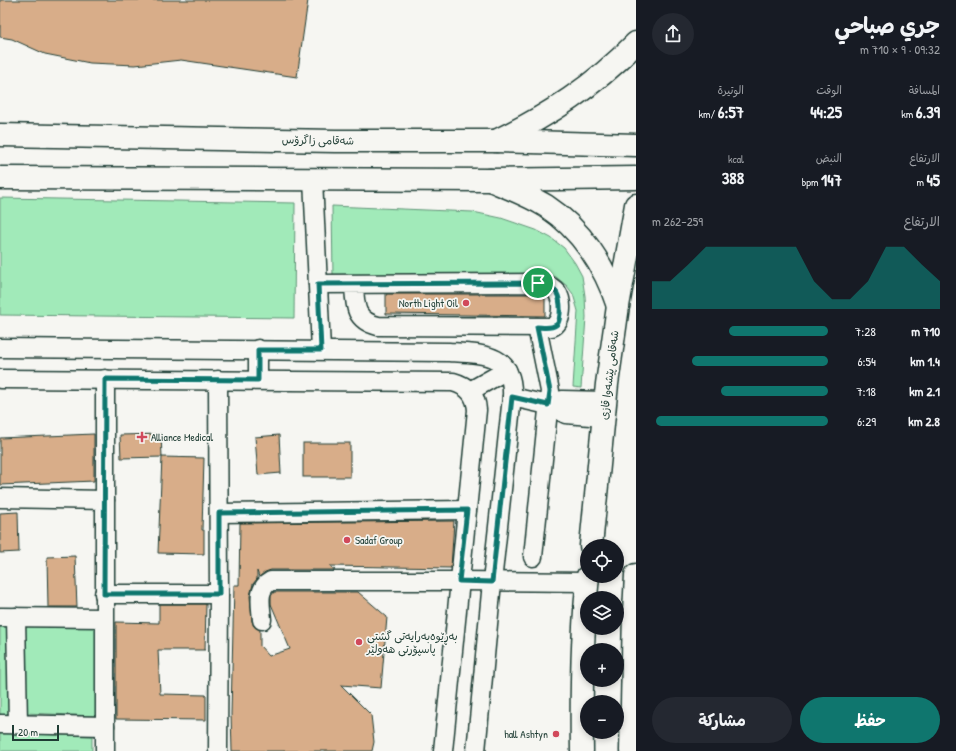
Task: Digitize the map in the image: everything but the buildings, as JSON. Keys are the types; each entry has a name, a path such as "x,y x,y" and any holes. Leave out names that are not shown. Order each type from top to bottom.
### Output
{"main road":[{"path":"496,141 530,125 562,106 592,84 620,60 636,43"},
{"name":"شەقامی زاگرۆس","path":"0,135 335,141 496,141 636,145"},
{"path":"0,178 490,180 636,178"},
{"path":"490,180 520,192 546,207 569,225 589,248 612,289 618,306"},
{"name":"شەقامی پێشەوا قازی","path":"592,539 604,409 618,306 636,205"},
{"path":"631,751 636,575"},
{"path":"582,751 581,698 583,638 588,583"}],"street":[{"path":"313,179 321,350"},
{"path":"318,284 543,283 553,288 559,297 561,302 559,320 556,325 552,327 388,326 372,324 362,319 354,304 354,284"},
{"path":"386,351 388,326"},
{"path":"449,326 449,352"},
{"path":"533,557 550,391 537,327"},
{"path":"0,348 449,352 477,353 486,355 501,364 508,370 511,379 512,397 476,751"},
{"path":"258,350 258,380"},
{"path":"470,391 508,370"},
{"path":"0,379 453,382 470,391 474,397 477,410 443,751"},
{"path":"105,379 105,751"},
{"path":"218,380 218,751"},
{"path":"512,397 548,405 562,400 604,409"},
{"path":"0,498 105,500"},
{"path":"219,513 467,510"},
{"path":"262,620 261,592 264,585 271,581 492,582 580,579"},
{"path":"104,594 219,594"},
{"path":"18,724 8,617 104,618"},
{"path":"0,724 105,726"}],"green space":[{"path":"0,198 295,203 294,318 0,315"},
{"path":"332,206 473,212 501,218 536,230 551,238 564,248 582,276 586,317 581,388 573,387 578,311 573,294 567,286 556,277 543,274 333,276"},
{"path":"23,624 99,624 97,716 25,713"},
{"path":"0,625 7,626 10,714 0,715"},
{"path":"0,733 92,736 92,751 0,751"}],"place":[{"name":"North Light Oil","path":"466,303"},
{"name":"Alliance Medical","path":"142,437"},
{"name":"Sadaf Group","path":"347,540"},
{"name":"بەڕێوەبەرایەتی گشتی پاسپۆرتی هەولێر","path":"359,642"},
{"name":"hall Ashtyn","path":"556,734"}],"route":[{"path":"538,283 543,283 553,288 557,292 561,302 559,320 556,325 552,327 537,327 550,391 548,405 512,397 492,582 459,581 467,510 219,513 219,594 104,594 105,379 258,380 258,350 321,350 318,284 538,283"}]}
